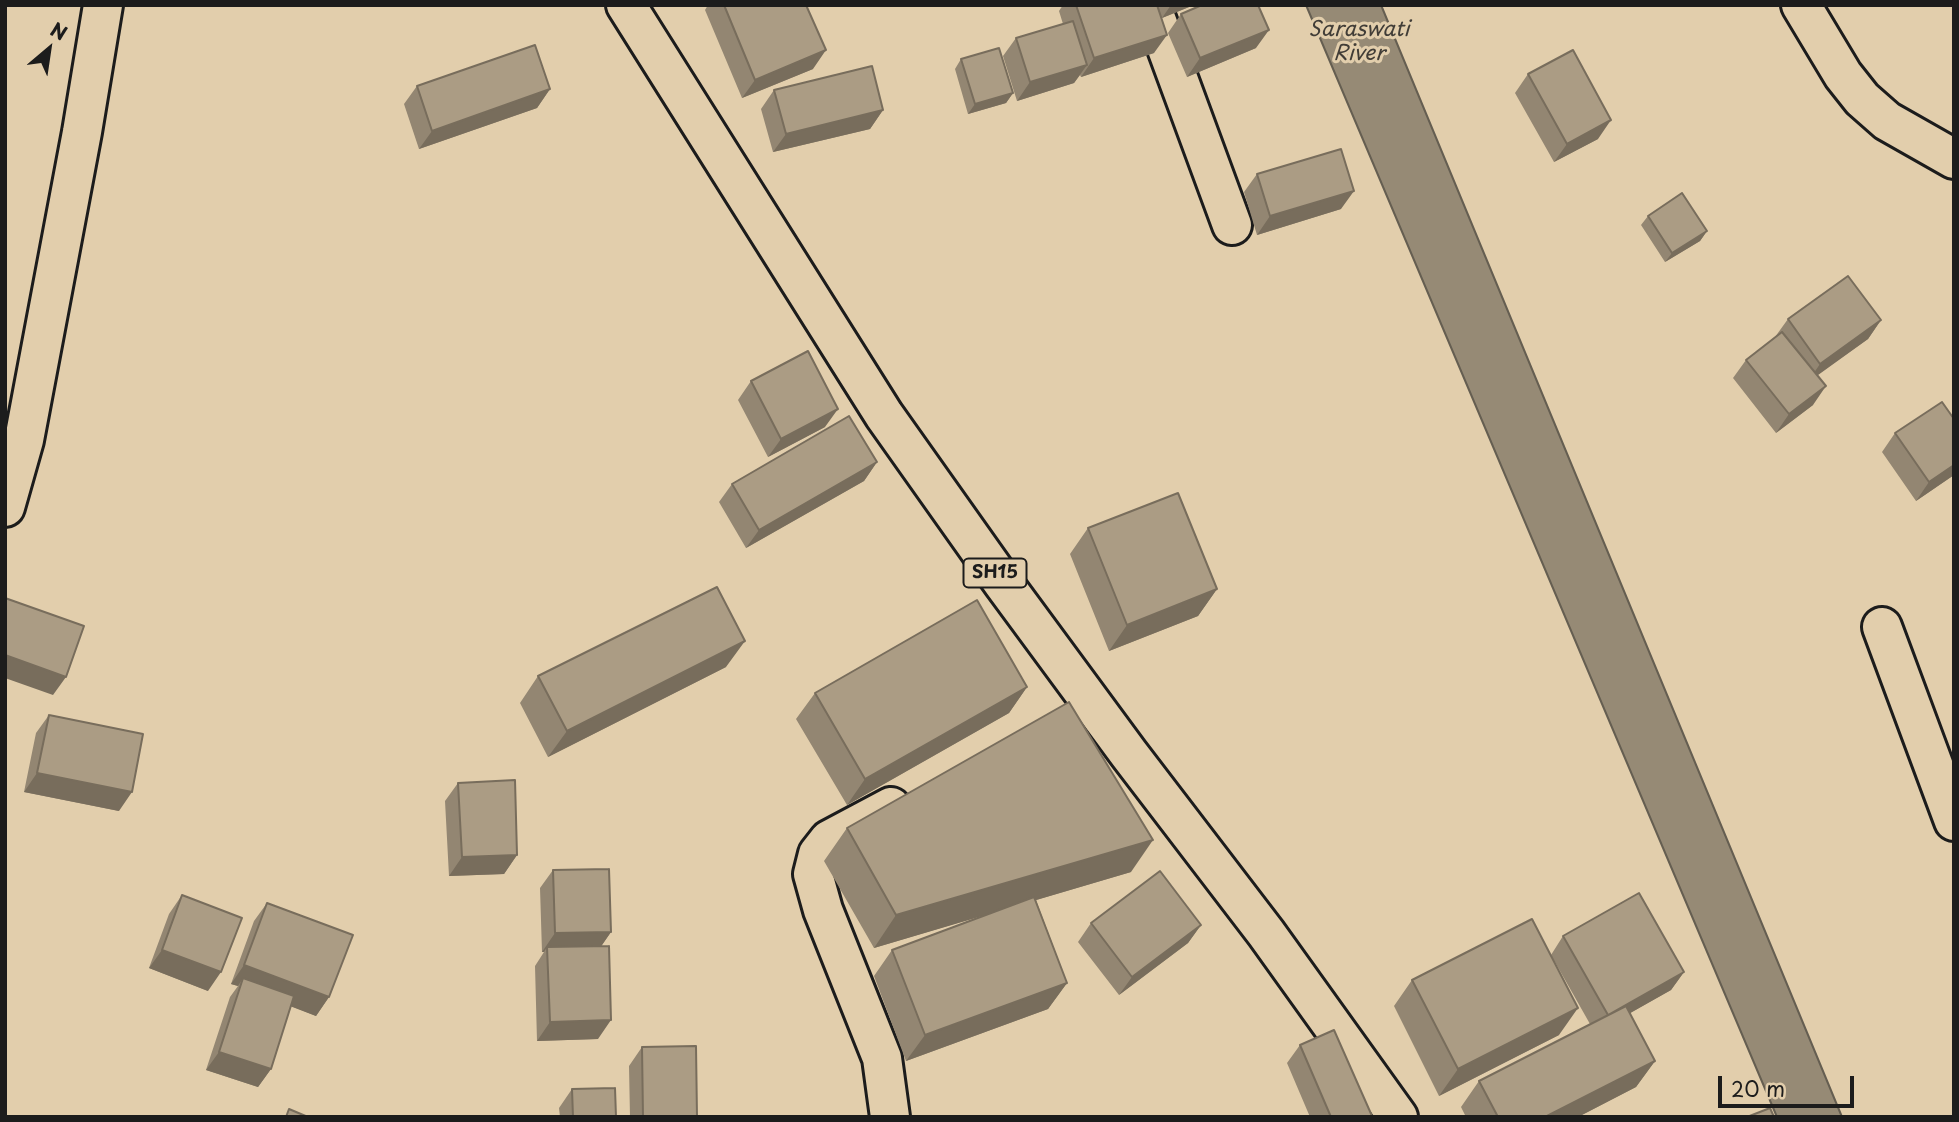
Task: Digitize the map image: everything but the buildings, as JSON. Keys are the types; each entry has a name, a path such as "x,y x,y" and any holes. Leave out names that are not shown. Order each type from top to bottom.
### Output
{"street":[{"path":"5,507 24,440 103,5"},
{"name":"SH15","path":"626,5 884,415 1003,583 1266,933 1398,1117"},
{"path":"1151,5 1232,225"},
{"path":"1801,5 1843,75 1862,99 1887,121 1954,159"},
{"path":"1882,627 1954,821"},
{"path":"1057,720 1091,703"},
{"path":"890,1117 882,1058 823,910 813,874 818,854 829,840 915,794"}],"water":[{"name":"Saraswati River","path":"1306,5 1381,5 1842,1117 1777,1117"}]}
